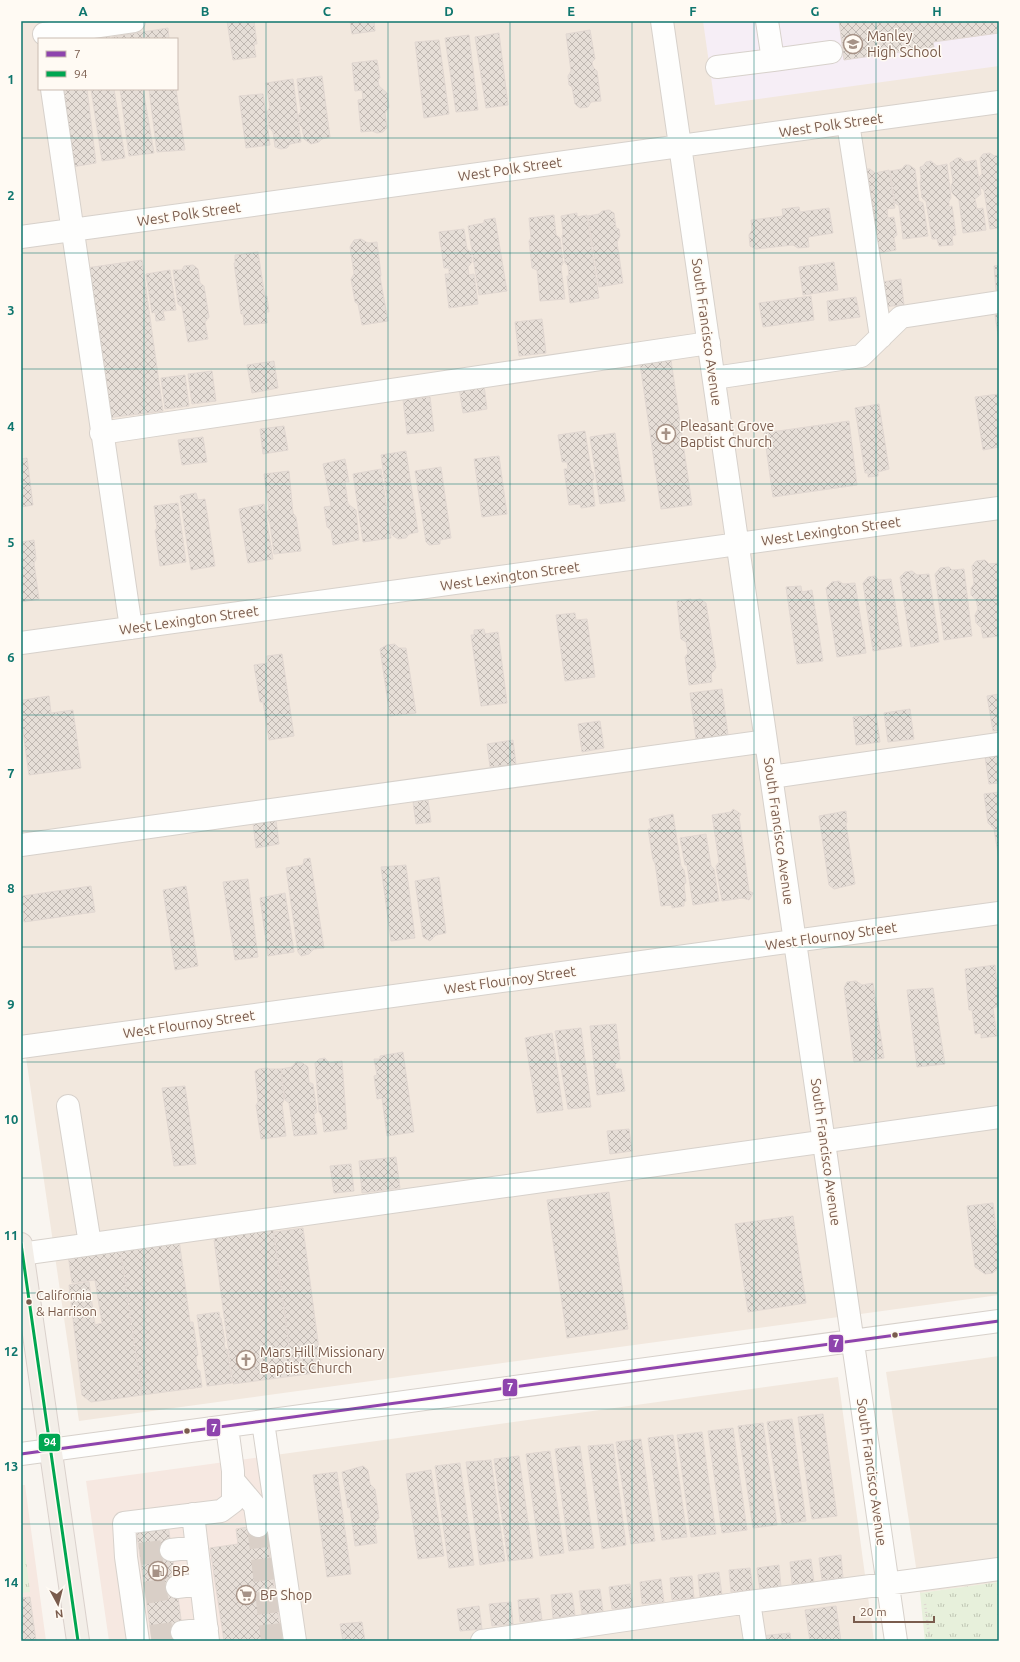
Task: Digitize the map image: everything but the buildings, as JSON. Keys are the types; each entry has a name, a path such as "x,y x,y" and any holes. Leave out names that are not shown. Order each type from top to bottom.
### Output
{"main road":[{"path":"21,1250 78,1641"}],"street":[{"path":"44,31 134,21"},
{"name":"South Francisco Avenue","path":"665,21 680,145 896,1641"},
{"path":"767,21 773,60"},
{"path":"717,67 831,52"},
{"path":"52,90 71,230 131,628"},
{"name":"West Polk Street","path":"21,237 999,102"},
{"path":"848,122 881,337"},
{"path":"714,378 861,356 901,317 999,302"},
{"path":"101,433 709,343"},
{"name":"West Lexington Street","path":"21,643 999,508"},
{"path":"21,845 766,741"},
{"path":"771,777 999,744"},
{"name":"West Flournoy Street","path":"21,1047 999,913"},
{"path":"68,1106 90,1244"},
{"path":"21,1250 90,1244 999,1117"},
{"path":"21,1454 999,1321"},
{"path":"263,1422 295,1641"},
{"path":"142,1638 133,1556 124,1523 221,1511 233,1502 233,1471 227,1427"},
{"path":"233,1480 256,1506 258,1526"},
{"path":"182,1632 207,1635 193,1514"},
{"path":"171,1550 197,1547"},
{"path":"482,1641 749,1602 999,1569"},
{"path":"176,1587 201,1584"},
{"path":"749,1602 755,1641"}],"path":[{"path":"922,1580 930,1641"}],"shaded area":[{"path":"21,21 999,21 999,1295 79,1421 21,1023"},
{"name":"Manley High School","path":"703,21 999,21 999,66 715,105"},
{"path":"999,1356 999,1582 920,1593 886,1372"},
{"path":"838,1377 874,1641 295,1641 268,1456"},
{"path":"268,1456 295,1641 109,1641 86,1481"},
{"path":"21,1485 25,1485 46,1641 21,1641"}],"green space":[{"path":"21,1522 30,1592 21,1593"},
{"path":"999,1582 999,1641 925,1641 920,1593"}],"tunnel":[{"path":"258,1526 272,1641"},
{"path":"140,1554 171,1550"},
{"path":"145,1593 177,1587"},
{"path":"151,1636 182,1632"}],"transit line":[{"name":"94","path":"21,1244 78,1641"},
{"name":"7","path":"21,1454 999,1321"}],"place":[{"name":"Manley High School","path":"853,44"},
{"name":"Pleasant Grove Baptist Church","path":"666,434"},
{"name":"California & Harrison","path":"29,1302"},
{"name":"Mars Hill Missionary Baptist Church","path":"246,1360"},
{"name":"BP","path":"158,1571"},
{"name":"BP Shop","path":"246,1595"}]}
